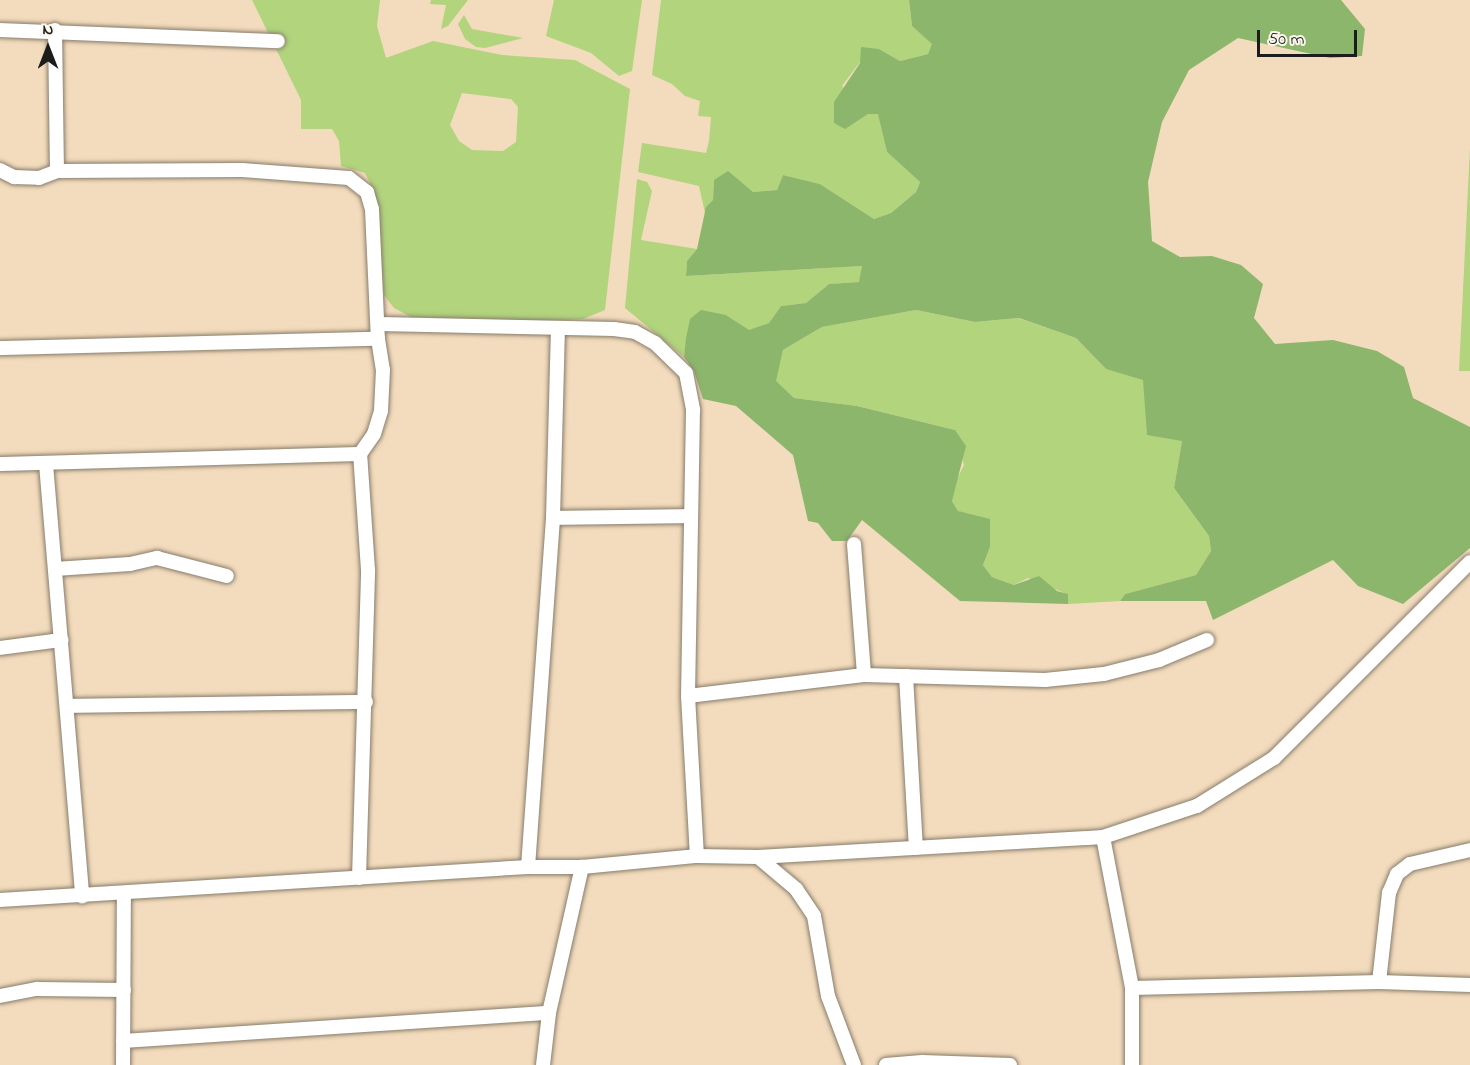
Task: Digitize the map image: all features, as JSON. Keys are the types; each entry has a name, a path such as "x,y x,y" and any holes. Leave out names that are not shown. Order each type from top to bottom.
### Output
{"street":[{"path":"0,30 55,30 278,41"},
{"path":"55,30 57,171"},
{"path":"0,170 14,177 39,178 57,171 242,171 349,178 367,192 372,209 378,339 383,370 381,411 374,434 360,454 368,570 366,702 359,878"},
{"path":"379,324 635,332 663,350 686,374 693,410 688,696 697,856"},
{"path":"528,867 553,519 558,330"},
{"path":"0,348 378,339"},
{"path":"0,464 360,454"},
{"path":"46,464 82,897"},
{"path":"553,519 691,516"},
{"path":"854,544 864,675"},
{"path":"55,569 130,564 157,558 227,576"},
{"path":"0,900 82,897 528,867 582,867 697,856 758,857 1102,837 1197,806 1274,758 1470,562"},
{"path":"0,648 61,640"},
{"path":"688,696 864,675 1045,680 1104,674 1159,660 1207,640"},
{"path":"906,676 916,848"},
{"path":"67,706 366,702"},
{"path":"1102,837 1132,988 1132,1065"},
{"path":"1379,982 1389,893 1397,874 1410,864 1470,850"},
{"path":"758,857 796,889 814,916 828,996 854,1065"},
{"path":"543,1065 549,1013 582,867"},
{"path":"123,1065 124,894"},
{"path":"1132,988 1379,982 1470,985"},
{"path":"0,996 49,988 124,990"},
{"path":"123,1041 549,1013"},
{"path":"886,1065 934,1062 1010,1065"}],"green space":[{"path":"252,0 380,0 377,26 386,58 433,41 502,55 575,60 630,89 605,310 583,319 542,321 411,317 394,308 384,295 371,185 365,173 341,166 339,141 332,129 301,129 301,100","holes":["462,93 511,99 518,107 516,142 503,151 472,150 459,141 450,125"]},
{"path":"431,0 468,0 448,26 441,29 446,5 430,4"},
{"path":"554,0 642,0 632,71 619,76 591,53 546,36"},
{"path":"661,0 909,0 912,26 933,44 928,54 900,61 879,49 860,62 842,86 868,114 879,114 887,152 920,182 916,192 891,213 874,219 820,184 783,175 777,190 753,192 739,184 714,180 713,200 705,213 699,186 638,172 642,143 706,153 709,141 711,117 698,116 700,101 685,96 672,84 652,75"},
{"path":"909,0 1341,0 1365,29 1362,56 1330,58 1238,38 1189,70 1162,122 1148,182 1152,241 1180,257 1212,256 1241,265 1263,284 1254,318 1275,344 1333,340 1377,351 1404,367 1413,398 1470,427 1470,548 1403,604 1358,586 1333,560 1213,620 1206,601 1120,601 1125,594 1196,575 1211,551 1209,536 1174,488 1182,441 1147,435 1143,380 1106,369 1076,338 1019,318 975,322 916,310 822,327 783,350 776,381 794,398 857,406 955,430 966,446 952,501 958,511 990,519 990,547 983,565 992,577 1014,585 1039,576 1057,591 1068,594 1068,604 960,601 862,520 847,541 832,541 818,523 808,521 793,455 736,406 703,399 694,371 684,357 690,319 701,310 726,315 749,330 769,323 781,306 806,303 829,284 859,282 862,266 686,276 687,261 697,249 706,207 713,200 714,180 728,171 753,192 777,190 783,175 820,184 874,219 891,213 916,192 920,182 887,152 878,114 868,114 845,129 834,123 834,102 860,63 861,47 879,49 900,61 928,54 932,44 912,26"},
{"path":"464,15 472,29 523,38 485,48 476,47 465,39 458,24"},
{"path":"1470,148 1470,371 1459,371"},
{"path":"637,179 647,182 652,191 641,240 697,249 687,261 686,276 862,266 860,282 829,284 806,303 781,306 769,323 749,331 726,315 690,320 684,357 625,308"},
{"path":"916,310 975,322 1018,318 1076,338 1106,369 1143,379 1182,441 1174,488 1209,536 1211,551 1196,575 1125,594 1120,601 1068,604 1067,594 1028,578 1014,585 992,577 983,565 990,547 972,517 958,511 952,501 953,487 964,465 955,430 857,406 794,398 775,381 783,350 822,327"}]}
